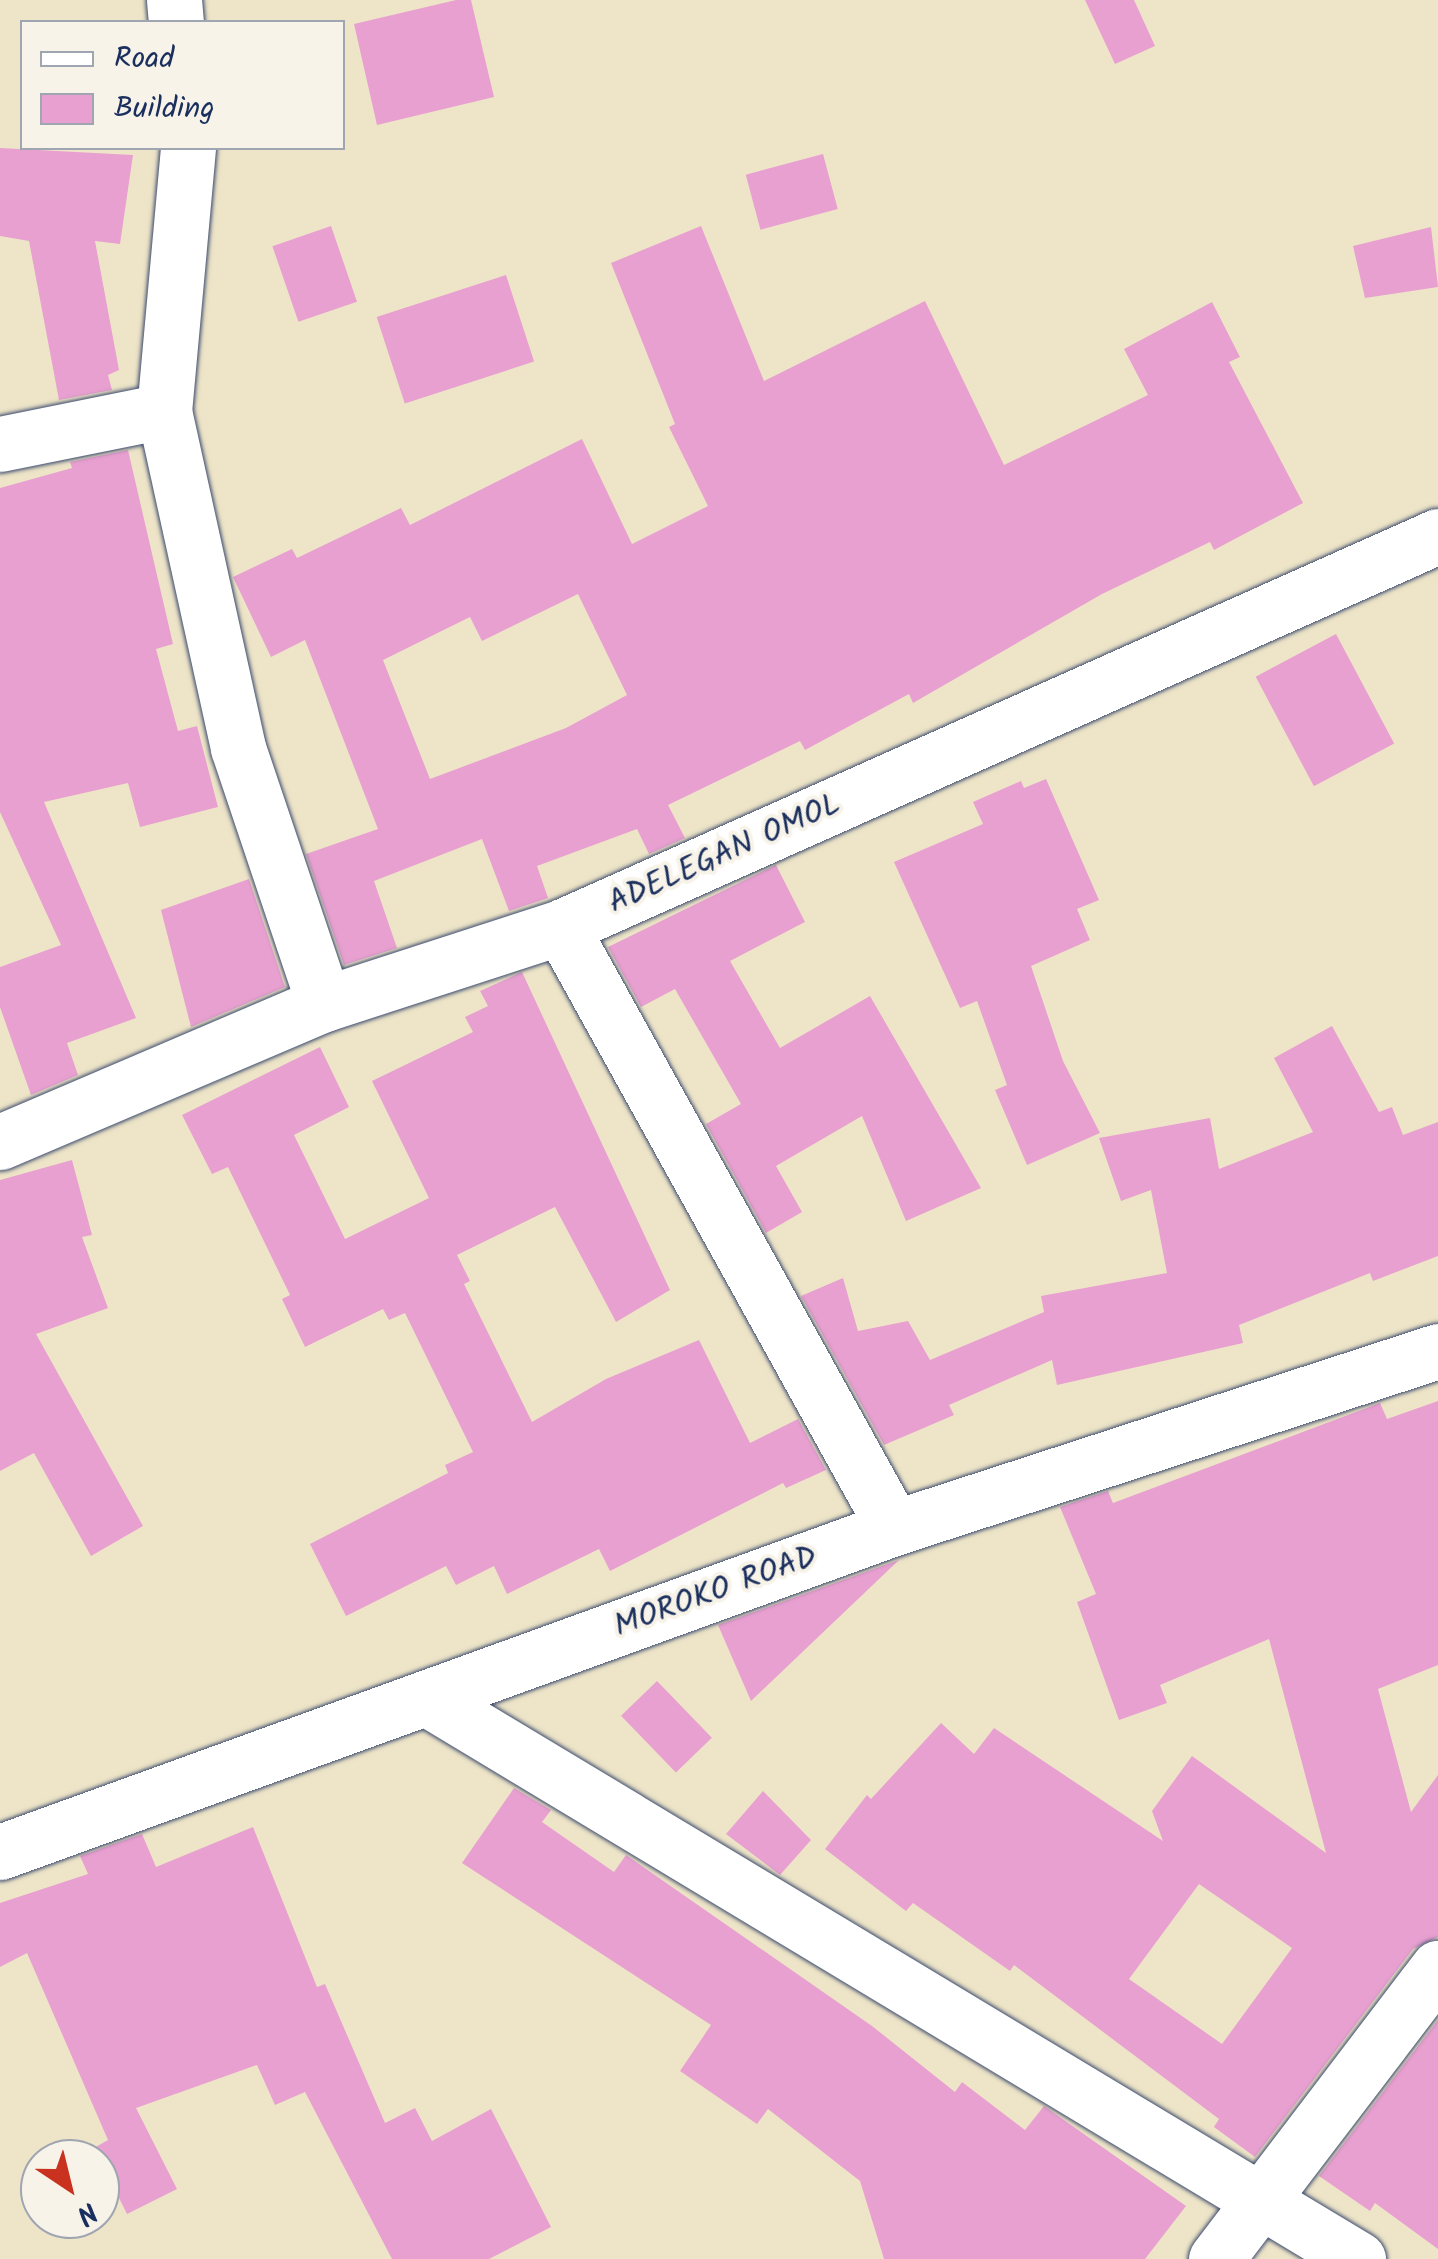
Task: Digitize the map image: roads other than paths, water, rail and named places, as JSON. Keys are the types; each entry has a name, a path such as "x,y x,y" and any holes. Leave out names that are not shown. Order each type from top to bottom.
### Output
{"street":[{"path":"188,150 164,410 238,748 324,1004"},
{"path":"0,444 164,410"},
{"name":"ADELEGAN OMOL","path":"0,1142 324,1004 561,928 1438,536"},
{"path":"561,928 894,1528"},
{"name":"MOROKO ROAD","path":"0,1852 894,1528 1438,1351"},
{"path":"426,1698 1358,2259"},
{"path":"1216,2259 1438,1968"}]}
